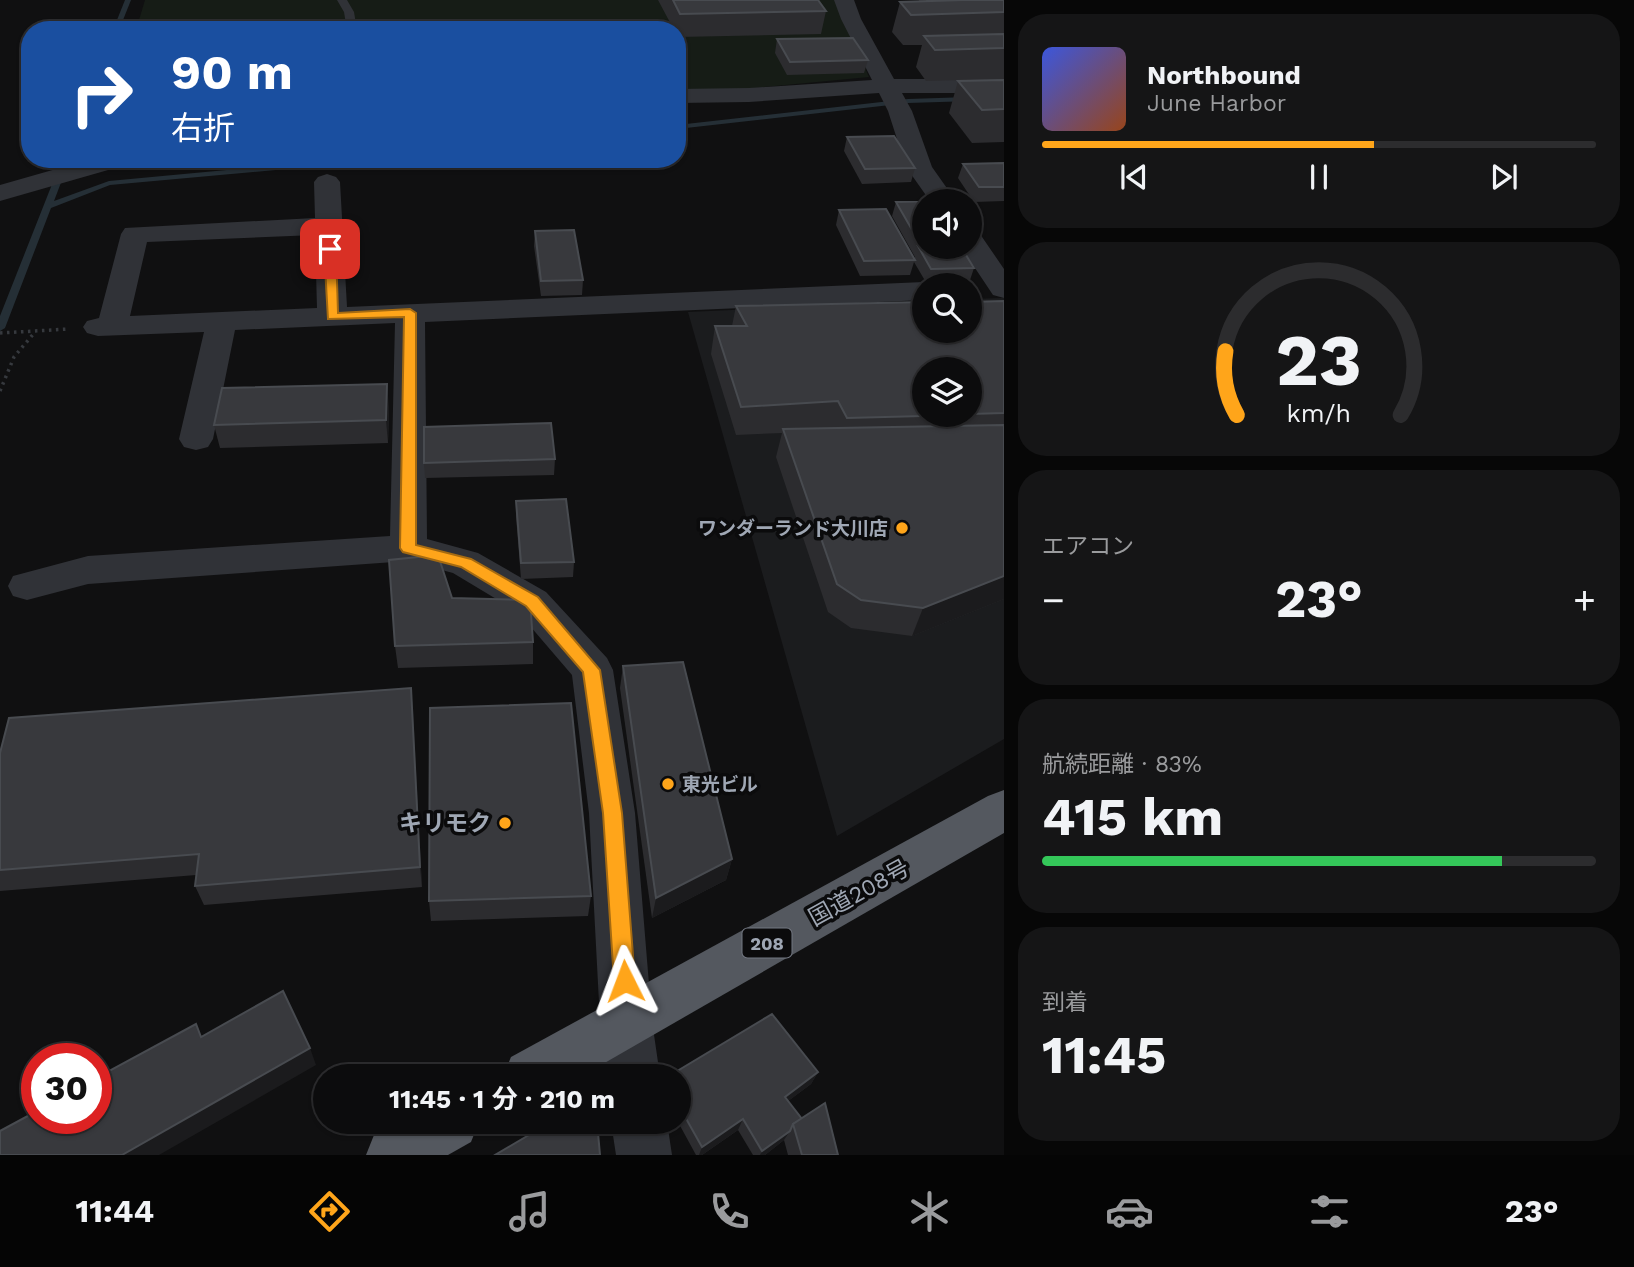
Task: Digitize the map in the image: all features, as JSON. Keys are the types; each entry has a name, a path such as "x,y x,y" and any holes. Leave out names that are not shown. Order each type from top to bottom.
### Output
{"highway":[{"name":"国道208号","path":"551,1064 1004,810"},
{"path":"394,1155 430,1134"}],"street":[{"path":"844,0 851,19 894,97 919,167 935,189"},
{"path":"686,96 894,97 1004,86"},
{"path":"0,193 91,168"},
{"path":"327,182 332,317"},
{"path":"329,226 135,234 105,327 912,292"},
{"path":"982,257 1004,289"},
{"path":"982,290 1004,289"},
{"path":"408,548 410,313"},
{"path":"196,439 221,322"},
{"path":"27,586 88,570 408,548 466,563 532,601 592,670 612,813 624,962 625,1021 631,1064"},
{"path":"641,1134 644,1155"}],"lane":[{"path":"342,0 350,21"}],"path":[{"path":"0,333 105,327"},
{"path":"0,391 14,357 36,331"}],"shaded area":[{"path":"145,0 835,0 869,77 743,89 686,89 686,21 139,21"},
{"path":"1004,298 1004,739 837,836 688,312 912,302 912,343 982,343 982,299"}],"building":[{"path":"673,0 818,0 826,11 680,14"},
{"path":"1004,0 1004,12 911,15 900,2"},
{"path":"1004,34 1004,48 935,50 924,36"},
{"path":"853,38 868,60 790,62 777,39"},
{"path":"1004,80 1004,109 982,110 958,81"},
{"path":"894,136 915,168 865,169 847,137"},
{"path":"1004,163 1004,187 979,187 963,164"},
{"path":"912,201 912,230 896,202"},
{"path":"886,209 912,259 915,260 864,261 839,210"},
{"path":"574,230 583,280 541,281 535,231"},
{"path":"925,259 968,259 974,268 931,269"},
{"path":"1004,301 1004,413 982,414 982,357 912,357 912,416 847,418 838,401 741,407 715,326 747,326 736,306 912,302 912,343 982,343 982,302"},
{"path":"387,384 386,420 214,425 222,388"},
{"path":"551,423 555,459 424,463 424,427"},
{"name":"ワンダーランド大川店","path":"1004,425 1004,576 923,608 861,600 837,584 783,429"},
{"path":"566,499 574,562 521,563 516,501"},
{"path":"438,555 452,598 530,600 533,642 395,646 389,560"},
{"name":"東光ビル","path":"683,662 732,859 656,898 623,666"},
{"path":"411,688 420,867 195,886 199,854 0,870 0,753 9,718"},
{"name":"キリモク","path":"571,703 591,896 429,901 430,708"},
{"path":"283,991 310,1048 122,1155 0,1155 0,1131 21,1120 21,1134 112,1134 112,1069 196,1024 201,1037"},
{"path":"772,1014 818,1072 785,1097 802,1119 762,1151 743,1119 702,1147 691,1127 689,1064"},
{"path":"825,1103 838,1155 802,1155 793,1124"},
{"path":"531,1134 598,1134 600,1155 495,1155"}],"waterway":[{"path":"120,21 128,0"},
{"path":"686,126 908,101 969,99"},
{"path":"47,207 62,168"},
{"path":"47,207 109,183 275,168"},
{"path":"0,328 47,207"}],"place":[{"name":"ワンダーランド大川店","path":"902,528"},
{"name":"東光ビル","path":"668,784"},
{"name":"キリモク","path":"505,823"}],"route":[{"path":"330,249 332,317 410,313 408,548 466,563 532,601 592,670 612,813 625,981"}]}
